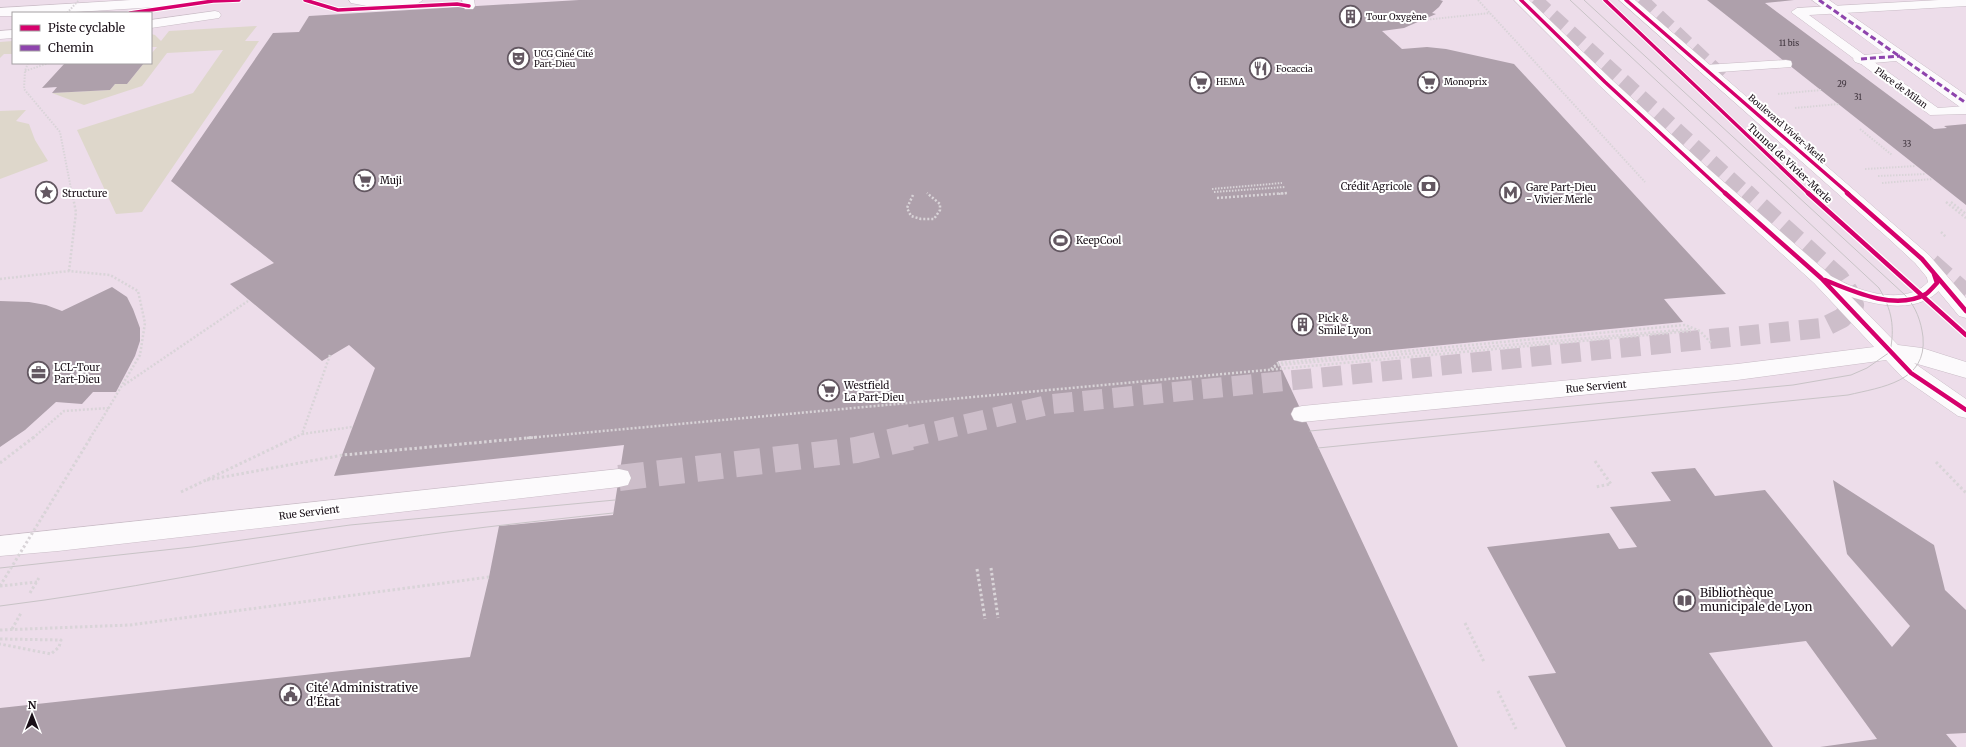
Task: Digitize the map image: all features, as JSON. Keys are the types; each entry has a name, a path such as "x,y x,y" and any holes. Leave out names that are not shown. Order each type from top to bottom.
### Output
{"street":[{"path":"0,12 206,0"},
{"path":"1521,0 1704,174 1821,278 1911,373 1966,410"},
{"name":"Boulevard Vivier-Merle","path":"1626,0 1895,234 1922,259 1966,311"},
{"path":"1819,0 1966,103"},
{"name":"Place de Milan","path":"1862,59 1900,56"},
{"name":"Rue Servient","path":"1302,414 1744,372 1890,352 1922,356 1966,370"},
{"name":"Rue Servient","path":"0,546 58,541 619,478"}],"lane":[{"path":"355,0 367,2 417,0"},
{"name":"Place de Milan","path":"1966,2 1797,12 1935,112 1966,110"},
{"path":"152,24 215,15"},
{"path":"0,35 12,34"},
{"name":"Place de Milan","path":"1842,60 1862,59"},
{"path":"1705,69 1786,64"},
{"path":"1821,278 1852,292 1886,300 1908,299 1925,294 1933,289 1937,283 1934,274"}],"path":[{"path":"68,12 79,0"},
{"path":"1478,0 1645,182"},
{"path":"1424,20 1490,12"},
{"path":"28,64 25,71 24,89 60,132 76,212 69,271"},
{"path":"25,71 46,64"},
{"path":"1774,94 1821,90"},
{"path":"1790,108 1839,104"},
{"path":"1860,129 1892,155"},
{"path":"1864,170 1916,166"},
{"path":"1878,176 1926,174"},
{"path":"1881,183 1933,179"},
{"path":"1212,189 1283,183 1222,189"},
{"path":"1214,192 1285,187 1224,192"},
{"path":"913,194 907,203 907,209 910,215 919,220 934,219 940,212 941,204 938,199 927,192"},
{"path":"1217,198 1287,193"},
{"path":"1946,202 1966,218"},
{"path":"1951,202 1966,214"},
{"path":"0,279 69,271 110,275 138,292 145,323 140,354 123,385 0,586"},
{"path":"123,385 248,301"},
{"path":"1270,369 1279,365 1688,328 1700,330 1713,345"},
{"path":"207,480 343,456 1691,331"},
{"path":"302,434 330,355"},
{"path":"0,463 20,449 64,411 109,408"},
{"path":"179,493 302,434 352,427"},
{"path":"1595,461 1611,484 1595,487"},
{"path":"1936,462 1966,493"},
{"path":"39,510 54,508"},
{"path":"990,568 998,618"},
{"path":"977,569 985,619"},
{"path":"30,593 42,573"},
{"path":"0,630 130,625 489,577"},
{"path":"0,586 37,582"},
{"path":"12,629 21,612"},
{"path":"1465,623 1484,662"},
{"path":"0,638 61,640 59,647 51,654 0,644"},
{"path":"1498,691 1516,729"}],"shaded area":[{"path":"257,26 245,41 259,41 142,212 116,214 77,130 193,93 223,50 167,53 142,86 84,105 52,93 110,90 115,84 127,84 143,64 152,64 152,53 157,47 152,47 152,34 155,35 161,41 169,31"},
{"path":"12,41 12,54 4,54 0,58 0,42"},
{"path":"26,110 16,121 29,124 35,140 48,161 0,179 0,111"}],"building":[{"name":"Westfield La Part-Dieu","path":"579,0 1440,0 1443,1 1432,13 1436,14 1404,28 1382,31 1402,49 1427,47 1446,49 1514,64 1726,294 1664,299 1683,322 1278,361 1458,747 0,747 0,708 470,657 489,577 499,526 613,515 624,445 334,476 375,368 349,345 322,361 230,284 274,263 171,181 273,33 299,32 309,16"},
{"path":"1707,0 1794,0 1765,3 1934,129 1947,128 1944,126 1966,124 1966,205"},
{"path":"64,64 143,64 127,84 115,84 110,90 52,93 57,87 42,88"},
{"name":"LCL-Tour Part-Dieu","path":"112,287 127,297 140,328 140,341 135,356 116,392 93,392 82,404 56,402 25,430 0,447 0,301 29,302 46,305 62,311"},
{"name":"Bibliothèque municipale de Lyon","path":"1695,468 1715,496 1765,490 1892,647 1910,626 1847,554 1833,480 1934,545 1945,590 1966,610 1966,733 1946,734 1957,747 1820,747 1877,739 1806,641 1709,653 1773,747 1566,747 1528,676 1556,673 1487,547 1609,533 1619,549 1637,547 1610,507 1671,501 1651,472"}],"tunnel":[{"path":"1534,0 1746,194"},
{"path":"1640,0 1727,82"},
{"path":"907,438 1052,404 1822,328 1842,318 1854,305 1848,291 1839,278 1745,193"},
{"path":"1931,263 1966,294"},
{"path":"619,478 856,450 911,437"}],"tram line":[{"path":"1310,431 1793,385 1851,375 1867,368 1890,352 1892,335 1890,311 1879,288 1570,0"},
{"path":"1318,448 1848,395 1875,389 1900,380 1910,373 1918,364 1922,352 1922,331 1915,309 1905,295 1584,0"},
{"path":"0,568 192,547 350,525 615,500"},
{"path":"0,606 135,586 422,535 613,513"}],"marked path":[{"path":"1819,0 1966,103"},
{"path":"1861,59 1900,56"}],"cycle path":[{"path":"137,12 213,1 239,0"},
{"path":"305,0 338,10 457,4 465,4 469,6"},
{"path":"1521,0 1605,82 1704,174 1821,278 1911,373 1966,410"},
{"name":"Tunnel de Vivier-Merle","path":"1605,0 1808,193 1966,335"},
{"name":"Tunnel de Vivier-Merle","path":"1626,0 1895,234 1922,259 1966,311"},
{"path":"1825,280 1867,296 1899,300 1914,299 1927,293 1937,283 1934,274"}],"place":[{"name":"Tour Oxygène","path":"1351,17"},
{"name":"UCG Ciné Cité Part-Dieu","path":"518,59"},
{"name":"Focaccia","path":"1261,69"},
{"name":"HEMA","path":"1201,82"},
{"name":"Monoprix","path":"1428,82"},
{"name":"Muji","path":"364,180"},
{"name":"Crédit Agricole","path":"1428,186"},
{"name":"Structure","path":"46,193"},
{"name":"Gare Part-Dieu - Vivier Merle","path":"1511,193"},
{"name":"KeepCool","path":"1060,240"},
{"name":"Pick & Smile Lyon","path":"1303,324"},
{"name":"LCL-Tour Part-Dieu","path":"39,373"},
{"name":"Westfield La Part-Dieu","path":"829,391"},
{"name":"Bibliothèque municipale de Lyon","path":"1685,600"},
{"name":"Cité Administrative d'État","path":"291,695"}]}
